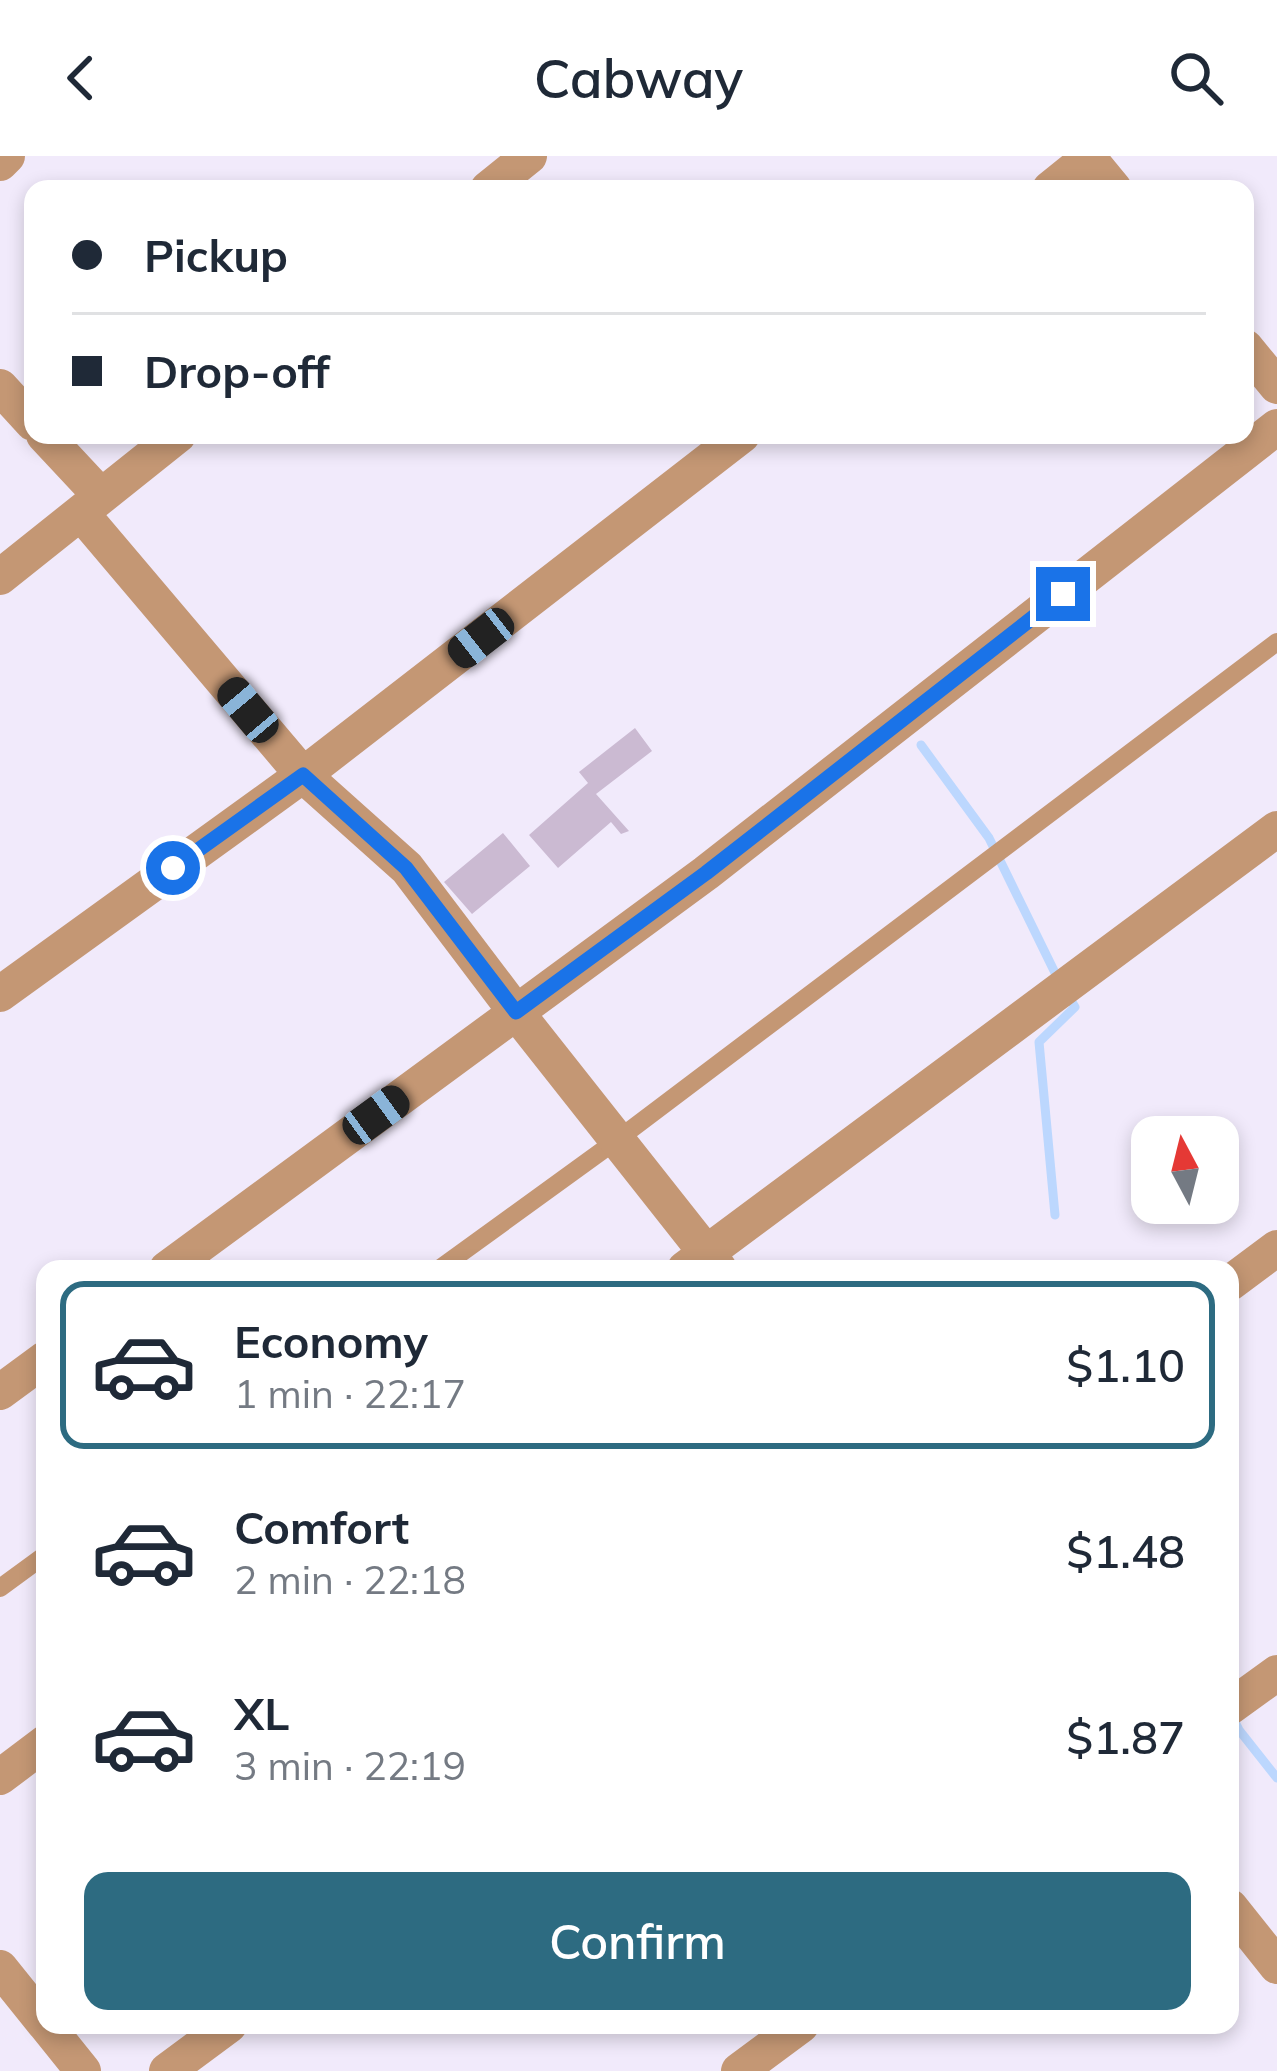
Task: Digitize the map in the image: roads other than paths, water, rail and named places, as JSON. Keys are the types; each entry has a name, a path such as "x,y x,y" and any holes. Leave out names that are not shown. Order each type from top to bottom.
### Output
{"street":[{"path":"0,163 7,156"},
{"path":"499,180 529,156"},
{"path":"1061,180 1089,157"},
{"path":"1254,358 1277,386"},
{"path":"0,387 24,413"},
{"path":"179,1260 706,873 1277,427"},
{"path":"50,444 91,505 303,775 406,868 617,1139 701,1260"},
{"path":"0,577 167,444"},
{"path":"0,994 303,775 730,444"},
{"path":"709,1260 1277,830"},
{"path":"1239,1275 1277,1248"},
{"path":"0,1392 36,1365"},
{"path":"1239,1700 1277,1672"},
{"path":"0,1777 36,1750"},
{"path":"1239,1918 1277,1966"},
{"path":"0,1968 36,2014"},
{"path":"52,2034 83,2071"},
{"path":"167,2071 217,2034"},
{"path":"739,2071 789,2034"}],"lane":[{"path":"451,1260 1277,642"},
{"path":"0,1588 36,1562"}],"waterway":[{"path":"921,745 989,838 1060,983"},
{"path":"1055,1215 1039,1042 1075,1007 1069,997"},
{"path":"1239,1730 1277,1778"}]}
